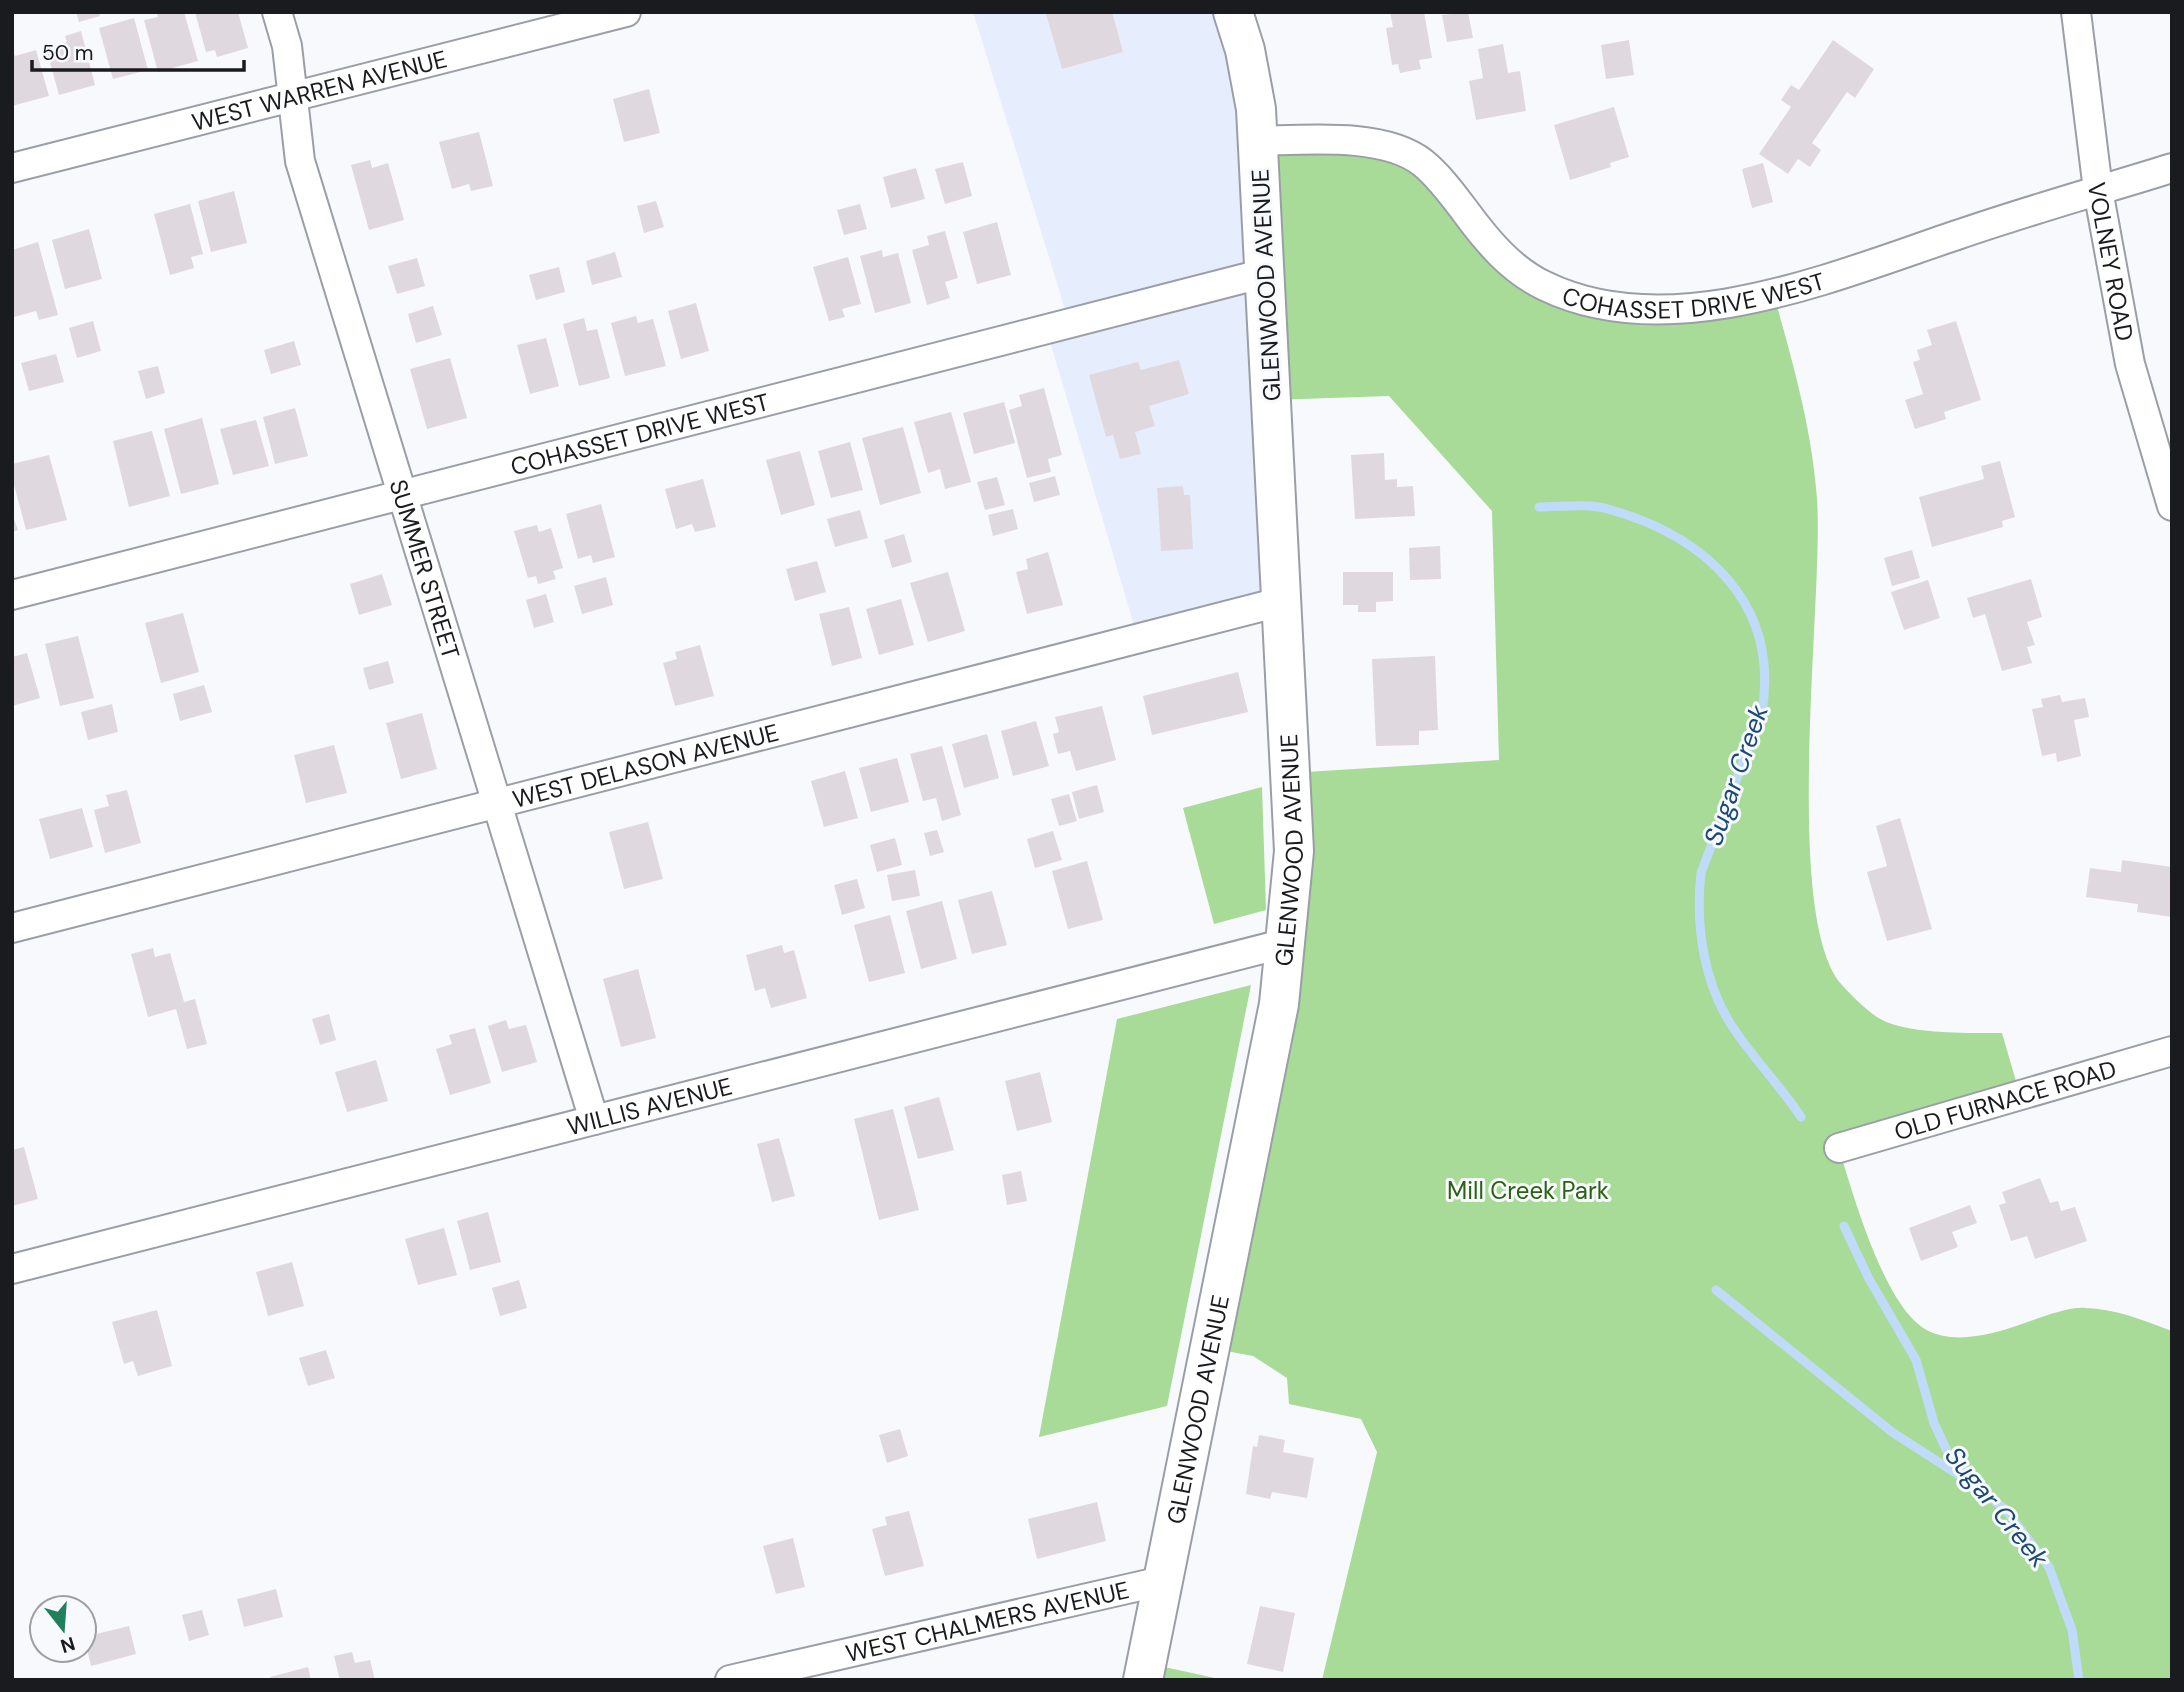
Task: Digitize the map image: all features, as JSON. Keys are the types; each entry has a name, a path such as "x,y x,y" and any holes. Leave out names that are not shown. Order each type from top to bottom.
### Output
{"main road":[{"name":"GLENWOOD AVENUE","path":"1143,1680 1279,1004 1294,851 1255,98 1233,12"}],"street":[{"name":"SUMMER STREET","path":"277,12 287,46 300,161 594,1120"},
{"name":"WEST WARREN AVENUE","path":"12,168 626,12"},
{"name":"VOLNEY ROAD","path":"2076,12 2098,190 2130,364 2172,506"},
{"name":"COHASSET DRIVE WEST","path":"1258,141 1353,142 1404,152 1436,176 1487,241 1515,268 1544,286 1575,299 1612,306 1662,309 1715,306 1850,272 2172,168"},
{"name":"COHASSET DRIVE WEST","path":"12,594 1265,273"},
{"name":"WEST DELASON AVENUE","path":"12,928 1280,602"},
{"name":"WILLIS AVENUE","path":"12,1269 1286,943"},
{"name":"OLD FURNACE ROAD","path":"1839,1148 2172,1051"},
{"name":"WEST CHALMERS AVENUE","path":"730,1680 1163,1581"}],"shaded area":[{"path":"973,12 1233,12 1280,602 1138,639 1046,328 1069,322"}],"green space":[{"name":"Mill Creek Park","path":"1258,141 1380,145 1461,205 1575,299 1773,292 1806,420 1817,499 1818,546 1809,754 1809,828 1813,894 1824,949 1842,985 1868,1010 1889,1023 1938,1032 2002,1033 2020,1095 1839,1149 1883,1273 1910,1316 1925,1329 1949,1337 1975,1336 2064,1310 2085,1308 2119,1313 2172,1331 2172,1680 1322,1680 1377,1452 1361,1419 1289,1404 1287,1378 1253,1356 1210,1348 1223,1290 1290,773 1499,760 1492,511 1389,396 1271,400"},
{"path":"1262,787 1266,910 1214,924 1183,808"},
{"path":"1251,985 1167,1406 1039,1437 1117,1019"},
{"path":"1146,1663 1224,1680 1143,1680"}],"building":[{"path":"76,12 99,12 100,16 79,22"},
{"path":"156,12 184,12 198,61 158,72 144,20 158,17"},
{"path":"195,12 238,12 248,48 217,57 215,50 206,52"},
{"path":"1112,12 1123,52 1062,69 1046,14"},
{"path":"1390,12 1424,12 1432,58 1419,60 1421,69 1400,73 1398,64 1392,65 1386,28 1393,27"},
{"path":"1468,12 1473,38 1447,42 1442,15"},
{"path":"134,18 148,70 113,79 99,28"},
{"path":"81,31 95,85 59,95 46,48 67,42 65,36"},
{"path":"1629,40 1634,75 1606,79 1601,45"},
{"path":"1833,40 1874,69 1855,98 1847,92 1812,143 1821,150 1810,167 1798,159 1788,174 1759,154 1791,107 1781,100 1791,85 1799,90"},
{"path":"1503,44 1508,73 1520,71 1526,111 1476,120 1469,81 1483,78 1478,49"},
{"path":"12,47 15,56 36,50 49,96 12,106"},
{"path":"649,89 660,133 624,142 613,99"},
{"path":"1614,107 1629,157 1610,163 1611,167 1570,180 1554,125"},
{"path":"479,132 493,186 471,191 469,184 452,189 439,142"},
{"path":"370,160 372,168 388,163 404,220 369,230 351,165"},
{"path":"963,162 972,196 945,204 935,169"},
{"path":"1763,163 1773,202 1752,208 1742,169"},
{"path":"916,168 925,199 891,208 883,177"},
{"path":"234,191 247,243 211,252 198,201"},
{"path":"656,201 664,227 644,233 637,206"},
{"path":"190,204 203,254 191,257 194,268 170,275 154,214"},
{"path":"860,204 867,229 844,235 837,210"},
{"path":"997,222 1011,275 977,284 963,232"},
{"path":"89,229 102,279 65,289 52,240"},
{"path":"945,231 958,278 945,282 950,298 927,305 912,250 929,245 927,236"},
{"path":"38,242 58,315 39,320 36,311 14,317 12,250"},
{"path":"882,250 883,257 898,253 911,303 875,313 860,256"},
{"path":"615,252 622,277 592,285 586,261"},
{"path":"848,257 861,304 842,309 845,317 829,321 813,267"},
{"path":"417,258 425,286 397,294 388,266"},
{"path":"559,267 565,292 536,300 529,275"},
{"path":"696,303 709,351 681,359 668,311"},
{"path":"433,306 442,335 416,343 408,314"},
{"path":"636,316 638,323 653,319 666,366 625,376 611,323"},
{"path":"584,318 587,331 597,329 610,378 579,386 563,324"},
{"path":"93,321 101,351 77,358 69,328"},
{"path":"1956,321 1981,400 1944,412 1946,419 1915,429 1905,400 1923,394 1913,362 1920,360 1917,350 1932,345 1927,330"},
{"path":"546,338 559,386 530,394 517,345"},
{"path":"294,341 301,365 271,374 264,350"},
{"path":"56,354 64,382 29,391 21,363"},
{"path":"450,358 467,418 427,429 410,369"},
{"path":"1179,360 1189,394 1149,406 1155,426 1135,432 1141,454 1120,459 1113,435 1106,437 1089,375 1138,362 1141,370"},
{"path":"158,366 165,393 146,399 138,371"},
{"path":"1044,388 1062,455 1048,459 1051,472 1027,478 1009,410 1022,406 1019,395"},
{"path":"1004,402 1015,443 974,454 963,413"},
{"path":"295,408 308,456 275,464 263,417"},
{"path":"951,412 971,482 945,489 940,469 928,473 914,422"},
{"path":"202,418 219,484 181,494 164,429"},
{"path":"256,420 269,466 233,475 220,429"},
{"path":"903,427 921,493 880,505 862,438"},
{"path":"152,431 170,496 129,507 113,441"},
{"path":"850,442 863,490 831,498 818,451"},
{"path":"800,451 815,505 781,515 766,460"},
{"path":"1384,453 1385,480 1397,479 1397,487 1413,486 1415,516 1355,519 1351,455"},
{"path":"49,455 67,520 26,530 12,477 12,464"},
{"path":"2000,461 2015,517 2002,521 2003,527 1932,547 1919,497 1984,479 1981,466"},
{"path":"1055,476 1060,495 1034,502 1029,483"},
{"path":"997,477 1005,505 985,510 977,482"},
{"path":"703,479 716,527 695,532 692,524 676,529 665,489"},
{"path":"1183,486 1184,495 1190,495 1193,549 1161,551 1157,488"},
{"path":"601,504 615,557 593,563 591,555 578,559 566,514"},
{"path":"1013,509 1018,529 993,536 988,515"},
{"path":"860,510 868,538 835,547 827,519"},
{"path":"12,513 18,530 12,532"},
{"path":"537,525 539,532 551,528 563,568 553,571 556,579 538,584 536,576 528,578 514,531"},
{"path":"904,534 912,562 892,568 884,540"},
{"path":"1440,546 1441,579 1410,580 1409,548"},
{"path":"1912,550 1920,578 1892,586 1884,558"},
{"path":"1048,552 1063,605 1027,614 1016,572 1028,569 1026,559"},
{"path":"817,561 826,592 795,601 786,569"},
{"path":"948,572 965,631 928,642 910,583"},
{"path":"1343,572 1393,572 1393,601 1376,602 1376,612 1358,612 1358,605 1343,605"},
{"path":"382,574 392,605 359,615 350,584"},
{"path":"606,577 613,605 582,614 574,586"},
{"path":"2031,579 2042,617 2027,622 2035,645 2027,647 2032,663 2002,671 1985,614 1973,618 1967,598"},
{"path":"1928,580 1940,618 1904,630 1891,592"},
{"path":"546,594 554,622 534,628 526,600"},
{"path":"901,599 914,645 879,655 866,609"},
{"path":"849,607 862,658 832,666 819,614"},
{"path":"183,613 199,672 161,683 145,623"},
{"path":"78,636 94,698 60,706 45,644"},
{"path":"700,645 714,696 675,706 663,663 677,659 675,652"},
{"path":"27,653 40,698 12,706 12,657"},
{"path":"1435,656 1438,730 1419,731 1419,745 1376,746 1372,659"},
{"path":"388,661 394,683 369,690 363,668"},
{"path":"1238,672 1248,712 1152,735 1143,696"},
{"path":"204,685 212,712 180,721 173,694"},
{"path":"2060,695 2062,702 2085,698 2089,717 2074,720 2081,756 2057,762 2056,753 2042,756 2032,709 2043,707 2041,699"},
{"path":"112,704 118,732 88,740 81,712"},
{"path":"1102,706 1116,760 1076,771 1070,751 1058,754 1053,734 1059,732 1055,717"},
{"path":"422,713 437,769 401,779 386,723"},
{"path":"1036,721 1049,766 1013,776 1001,731"},
{"path":"987,734 999,778 964,788 952,744"},
{"path":"334,745 347,793 306,803 294,755"},
{"path":"942,746 961,815 942,821 936,798 923,801 910,754"},
{"path":"897,758 909,802 871,812 859,768"},
{"path":"845,771 858,818 824,827 811,781"},
{"path":"1097,785 1104,812 1079,819 1072,792"},
{"path":"127,790 141,843 105,853 94,810 109,806 106,795"},
{"path":"1069,794 1077,821 1059,826 1051,799"},
{"path":"82,808 93,847 50,859 39,819"},
{"path":"1900,818 1932,929 1887,941 1867,872 1887,866 1876,826"},
{"path":"648,822 663,879 624,889 609,832"},
{"path":"937,830 944,852 930,856 924,833"},
{"path":"1053,831 1062,860 1035,868 1027,839"},
{"path":"895,838 902,865 877,872 870,845"},
{"path":"2122,860 2172,867 2172,917 2137,912 2138,904 2086,897 2090,868 2121,872"},
{"path":"1087,861 1103,920 1068,929 1052,871"},
{"path":"915,870 920,896 892,901 887,875"},
{"path":"857,879 865,908 842,915 834,885"},
{"path":"992,891 1007,945 972,954 958,900"},
{"path":"942,901 957,959 921,969 906,911"},
{"path":"890,915 905,973 869,982 854,925"},
{"path":"782,945 784,953 794,950 807,998 771,1008 765,988 755,991 746,955"},
{"path":"153,948 155,957 170,953 184,1002 195,999 207,1044 187,1049 176,1009 148,1017 131,954"},
{"path":"638,969 656,1038 621,1047 603,979"},
{"path":"329,1014 336,1040 320,1045 312,1019"},
{"path":"506,1020 509,1029 526,1025 537,1062 502,1072 488,1026"},
{"path":"475,1028 491,1083 450,1095 436,1049 452,1044 449,1035"},
{"path":"376,1060 388,1101 347,1112 335,1072"},
{"path":"1040,1072 1052,1122 1017,1131 1005,1081"},
{"path":"939,1097 954,1150 918,1159 904,1107"},
{"path":"893,1109 919,1210 879,1220 854,1119"},
{"path":"779,1138 795,1196 772,1202 757,1144"},
{"path":"24,1147 38,1199 12,1206 12,1150"},
{"path":"1021,1171 1027,1201 1007,1205 1002,1175"},
{"path":"2040,1178 2050,1203 2058,1201 2061,1211 2075,1207 2087,1241 2035,1259 2027,1236 2011,1241 1999,1205 2006,1203 2002,1192"},
{"path":"1970,1205 1977,1223 1952,1232 1958,1247 1921,1261 1909,1228"},
{"path":"488,1212 501,1262 470,1270 457,1221"},
{"path":"444,1228 457,1275 418,1285 405,1239"},
{"path":"292,1262 304,1306 268,1316 256,1272"},
{"path":"519,1280 527,1308 500,1316 492,1288"},
{"path":"157,1310 172,1366 138,1376 133,1361 124,1364 112,1322"},
{"path":"326,1350 335,1378 308,1386 299,1358"},
{"path":"900,1429 908,1456 887,1463 879,1435"},
{"path":"1259,1435 1285,1440 1283,1452 1314,1458 1307,1498 1272,1492 1270,1499 1246,1494 1253,1446 1257,1447"},
{"path":"1097,1502 1106,1541 1037,1559 1028,1519"},
{"path":"909,1511 924,1566 885,1576 872,1529 887,1525 885,1517"},
{"path":"793,1538 805,1587 776,1594 763,1546"},
{"path":"276,1589 283,1617 244,1627 237,1599"},
{"path":"1260,1606 1295,1613 1283,1672 1247,1664"},
{"path":"202,1610 209,1635 189,1641 182,1615"},
{"path":"129,1626 136,1654 91,1666 98,1664 98,1634"},
{"path":"352,1652 355,1663 370,1660 375,1680 340,1680 334,1656"},
{"path":"308,1667 311,1680 270,1680 270,1677"}],"waterway":[{"name":"Sugar Creek","path":"1539,507 1600,507 1643,521 1676,537 1704,556 1728,580 1747,607 1759,638 1765,673 1762,712 1701,873 1701,935 1709,976 1725,1014 1801,1117"},
{"name":"Sugar Creek","path":"1844,1226 1868,1277 1916,1360 1934,1423 1947,1451 1976,1486 2006,1510 2049,1567 2072,1630 2079,1680"},
{"path":"1716,1290 1892,1432 1968,1481"}]}
